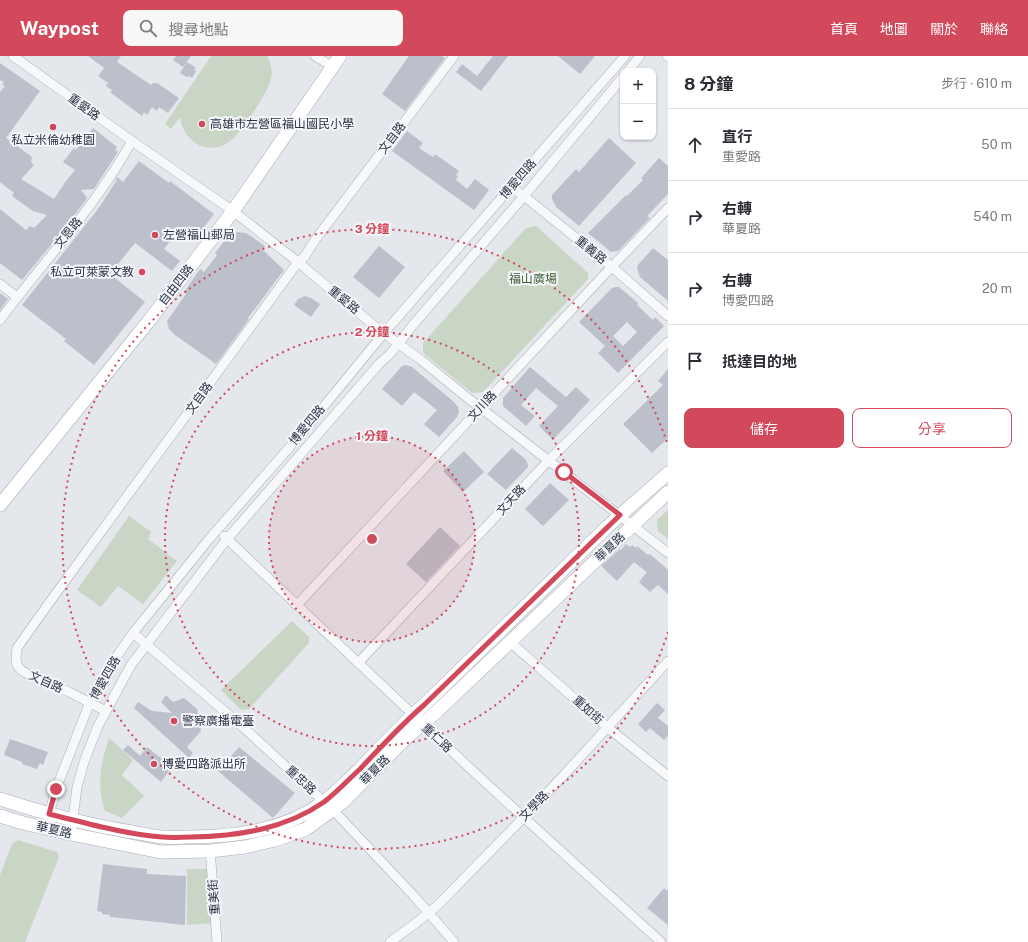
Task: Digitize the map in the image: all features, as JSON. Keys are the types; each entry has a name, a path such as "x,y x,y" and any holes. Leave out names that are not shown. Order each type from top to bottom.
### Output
{"street":[{"name":"重愛路","path":"13,56 233,211 384,333 421,360 480,408 668,553"},
{"path":"315,56 333,67"},
{"name":"自由四路","path":"0,505 148,322 233,211 340,56"},
{"name":"文自路","path":"106,710 21,670 17,665 17,648 298,262 305,256 315,240 454,56"},
{"name":"博愛四路","path":"47,829 49,814 56,789 90,702 117,656 133,633 217,529 302,433 384,333 624,56"},
{"path":"630,68 640,56"},
{"name":"博愛四路","path":"71,834 77,787 84,762 106,710 131,665 227,539 398,343 524,196 620,81"},
{"name":"文恩路","path":"0,320 96,198 132,141"},
{"name":"重義路","path":"511,187 612,267 668,316"},
{"name":"文川路","path":"297,605 668,208"},
{"path":"0,284 17,297"},
{"name":"文天路","path":"358,663 548,460 668,342"},
{"name":"華夏路","path":"0,816 47,829 161,852 210,851 245,847 275,840 306,829 620,515 668,473"},
{"name":"華夏路","path":"417,719 510,642 668,492"},
{"name":"重仁路","path":"217,529 417,719 661,942"},
{"name":"重忠路","path":"133,633 243,727 329,806 429,913 454,942"},
{"name":"重如街","path":"510,642 608,728 668,776"},
{"name":"文學路","path":"390,942 429,913 524,817 608,728 668,661"},
{"name":"華夏路","path":"0,799 72,820 162,837 212,837 242,834 278,826 311,810 329,806"},
{"name":"重美街","path":"210,851 217,942"}],"green space":[{"path":"211,56 267,56 271,64 272,73 265,93 240,131 229,142 212,148 197,144 191,139 182,126 180,117 171,129 165,124"},
{"name":"福山廣場","path":"536,226 588,273 588,279 483,392 472,393 423,353 423,343 526,228"},
{"path":"668,510 668,539 658,531 657,520"},
{"path":"129,516 151,532 148,539 177,561 143,604 118,586 101,607 77,590"},
{"path":"292,621 309,637 309,643 249,709 241,710 221,690"},
{"path":"109,738 133,760 122,775 144,796 122,818 105,811 102,801 100,783 102,765"},
{"path":"18,840 57,852 59,857 25,942 0,942 0,875 12,844"},
{"path":"187,869 208,869 213,923 187,925"}],"building":[{"path":"88,56 121,56 117,62 151,85 153,83 157,83 179,98 168,113 159,107 157,111 152,107 147,115 144,112 142,116 110,92 112,90 106,86 108,83 98,76 104,68"},
{"path":"176,56 191,56 183,67 173,60"},
{"path":"409,56 442,56 445,58 405,111 382,94"},
{"path":"493,56 508,56 481,91 456,72 462,64 477,76"},
{"path":"558,56 595,56 580,74"},
{"path":"187,62 196,68 192,78 180,73"},
{"path":"0,63 40,91 6,138 32,157 31,162 34,165 21,179 54,199 75,170 63,162 74,148 76,150 93,128 117,147 115,150 118,152 94,189 81,190 87,198 86,200 22,280 0,263 0,209 26,230 30,226 34,228 47,215 33,211 12,196 14,193 0,182 0,92 5,86 2,84 4,82 0,80"},
{"path":"407,131 423,143 419,148 433,157 435,154 459,171 456,175 458,176 456,180 467,189 475,179 489,190 474,210 392,151"},
{"path":"609,138 636,163 579,226 556,207 552,199 552,195 576,169 579,172"},
{"path":"659,158 668,166 668,194 647,216 650,218 618,251 611,252 588,233 643,180 641,178"},
{"path":"139,161 169,183 170,181 214,214 195,239 180,228 164,249 180,261 172,271 135,243 110,274 145,302 94,365 64,341 66,339 22,305 98,209 117,180 115,181 117,177 123,182"},
{"path":"238,232 246,233 265,246 263,250 284,270 216,364 175,335 169,329 167,321 186,294 184,292 200,269 204,272 217,255 215,253 229,235"},
{"path":"379,246 405,267 379,298 353,277"},
{"path":"653,248 668,260 668,301 640,277 638,272 637,266"},
{"path":"619,287 638,303 637,305 653,320 655,317 664,326 618,373 598,353 605,346 579,322 612,288","holes":["627,322 637,332 623,346 613,336"]},
{"path":"0,293 8,299 0,310"},
{"path":"305,296 320,304 311,317 294,305 298,299"},
{"path":"405,365 412,367 458,407 459,412 457,417 439,437 424,424 437,410 414,392 402,406 382,389 402,366"},
{"path":"530,367 566,397 576,387 590,400 553,440 539,426 558,406 536,388 521,405 535,416 526,426 503,406 503,398"},
{"path":"668,369 668,438 652,453 623,424 663,385 658,381"},
{"path":"512,448 526,460 528,467 506,490 487,474"},
{"path":"464,451 484,472 463,492 443,471"},
{"path":"550,483 569,500 543,526 525,509"},
{"path":"440,527 460,546 426,582 406,564"},
{"path":"626,544 630,547 632,545 636,548 637,546 648,555 650,554 668,570 668,594 658,585 650,592 639,582 647,572 634,562 617,581 601,566 620,549 621,550"},
{"name":"警察廣播電臺","path":"166,695 173,702 184,698 197,709 201,731 187,747 193,753 189,758 134,708 138,702 152,711 172,713 161,702"},
{"path":"657,703 665,710 658,718 668,726 668,736 664,740 650,728 646,732 638,724"},
{"path":"10,739 48,752 43,765 40,763 37,769 22,764 22,762 4,755"},
{"name":"博愛四路派出所","path":"128,745 140,756 147,747 172,767 161,782 123,750"},
{"path":"239,747 295,793 273,818 218,771"},
{"path":"103,864 147,869 147,874 186,876 185,925 110,917 110,915 102,914 102,912 97,911"},
{"path":"664,888 668,891 668,925 647,908"}],"place":[{"name":"高雄市左營區福山國民小學","path":"202,124"},
{"name":"私立米倫幼稚園","path":"53,127"},
{"name":"左營福山郵局","path":"155,235"},
{"name":"私立可萊蒙文教","path":"142,272"},
{"name":"警察廣播電臺","path":"174,721"},
{"name":"博愛四路派出所","path":"154,764"}],"route":[{"path":"56,789 49,814 115,829 162,837 212,837 242,834 278,826 325,802 620,515 564,472"}]}
